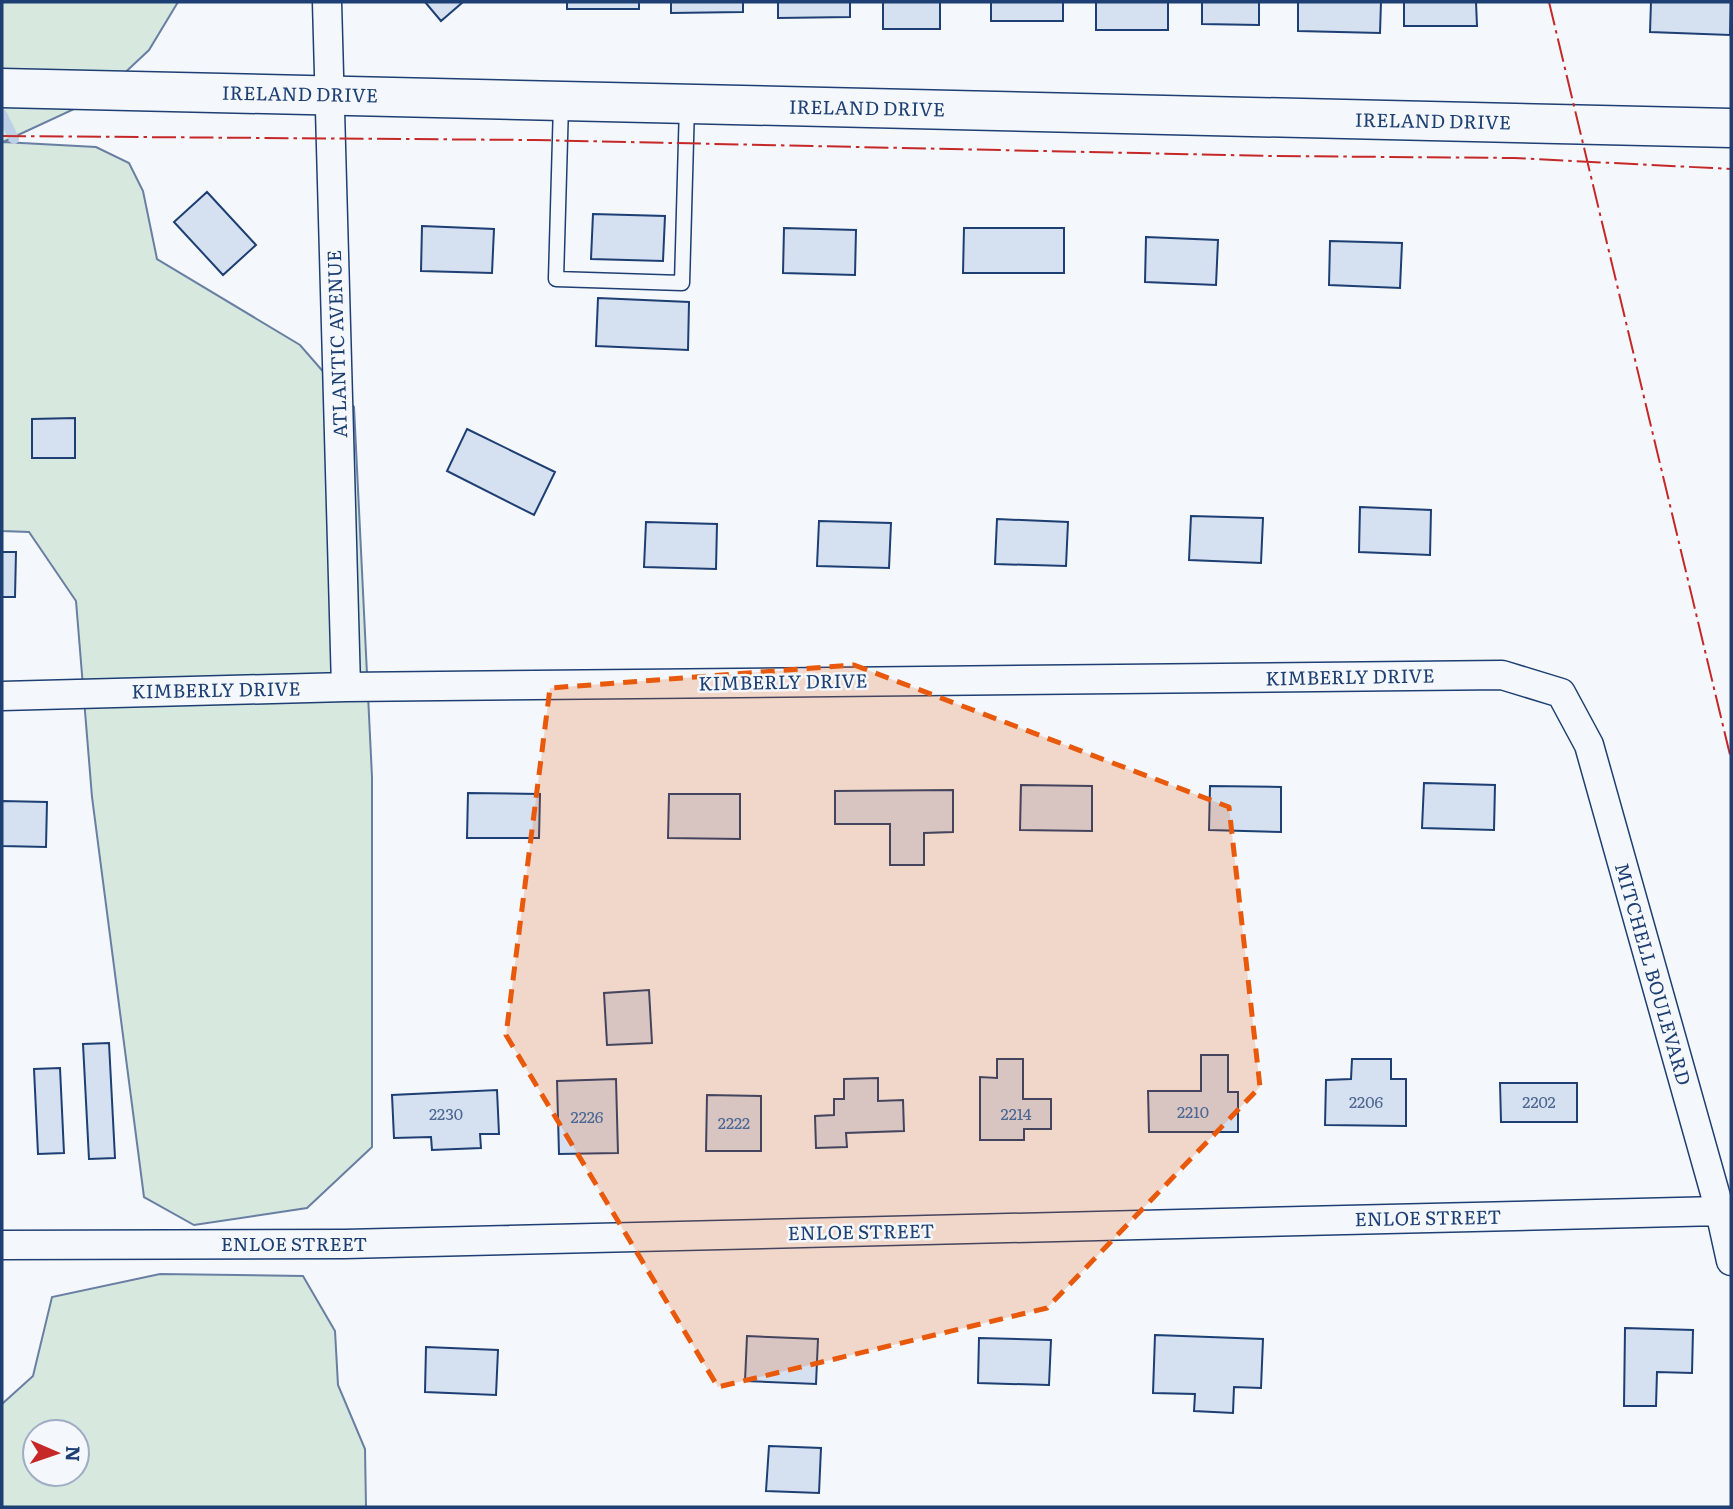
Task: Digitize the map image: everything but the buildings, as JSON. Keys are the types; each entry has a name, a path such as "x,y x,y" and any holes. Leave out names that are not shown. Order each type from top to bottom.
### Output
{"main road":[{"name":"IRELAND DRIVE","path":"2,88 1731,128"}],"street":[{"name":"ATLANTIC AVENUE","path":"327,2 346,687"},
{"name":"KIMBERLY DRIVE","path":"2,696 346,687 1502,675 1561,694"},
{"name":"MITCHELL BOULEVARD","path":"1561,694 1589,745 1720,1211 1731,1261"},
{"name":"ENLOE STREET","path":"2,1245 359,1244 1720,1211"}],"lane":[{"path":"561,100 556,279 682,283 687,103"}],"highlighted area":[{"path":"854,665 1229,807 1260,1087 1047,1308 718,1387 506,1035 550,688"}],"shaded area":[{"path":"2,2 178,2 149,50 98,98 3,142 96,147 129,163 143,191 157,259 300,345 354,407 372,777 372,1147 307,1208 194,1225 144,1197 92,797 76,601 29,532 2,531"},
{"path":"160,1274 303,1276 335,1331 338,1385 365,1449 366,1507 2,1507 2,1404 33,1376 52,1297"}],"waterway":[{"path":"2,114 14,139"}],"power":[{"path":"1549,2 1731,759"},
{"path":"2,136 534,140 1272,156 1514,158 1731,169"}]}
